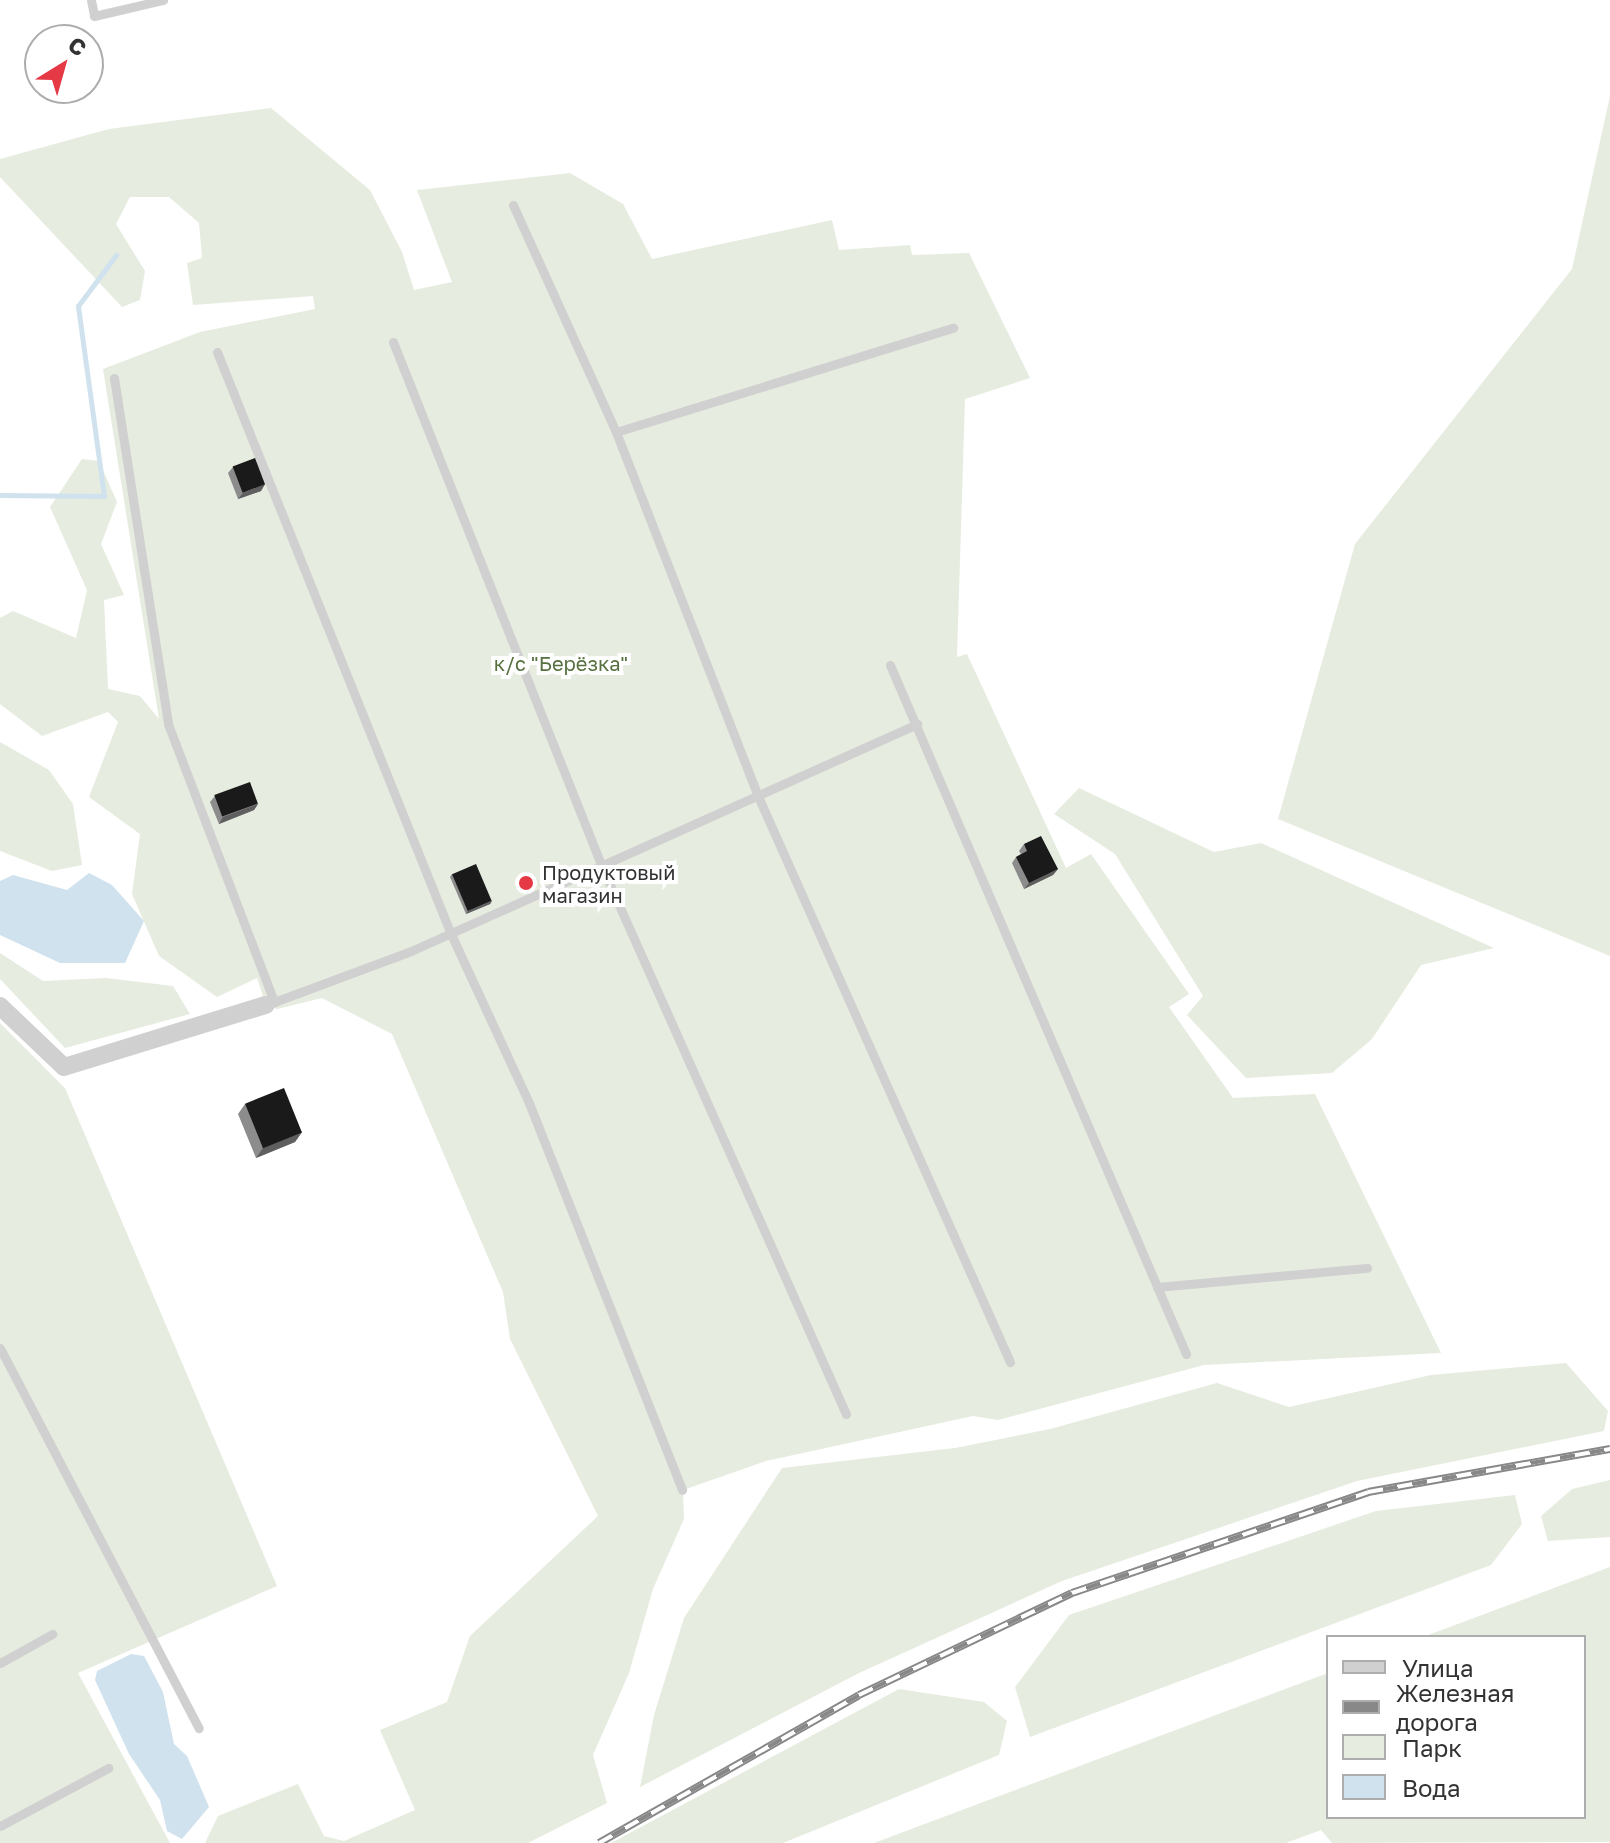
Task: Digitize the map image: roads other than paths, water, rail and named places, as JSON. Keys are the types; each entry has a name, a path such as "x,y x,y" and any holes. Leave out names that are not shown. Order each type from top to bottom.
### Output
{"street":[{"path":"0,1006 64,1067 270,1003"}],"lane":[{"path":"91,0 94,16 163,0"},
{"path":"513,205 616,432 757,794 1010,1362"},
{"path":"616,432 953,328"},
{"path":"393,342 602,867 846,1414"},
{"path":"217,352 450,932 529,1103 682,1490"},
{"path":"114,378 168,724 270,1003 450,932 602,867 917,724"},
{"path":"890,665 1186,1354"},
{"path":"1157,1287 1367,1268"},
{"path":"0,1348 199,1728"},
{"path":"0,1663 52,1634"},
{"path":"0,1826 108,1768"}],"water":[{"path":"89,873 112,885 144,921 125,963 60,963 0,935 0,881 13,875 67,890"},
{"path":"131,1654 144,1656 163,1692 174,1744 187,1756 209,1807 182,1839 167,1831 160,1800 129,1754 95,1680 97,1671"}],"waterway":[{"path":"0,495 104,496 78,306 116,255"}],"railway":[{"path":"599,1843 859,1695 1072,1593 1368,1492 1610,1449"}],"place":[{"name":"Продуктовый магазин","path":"526,883"}],"park label":[{"name":"к/с \"Берёзка\"","path":"561,663"}]}
